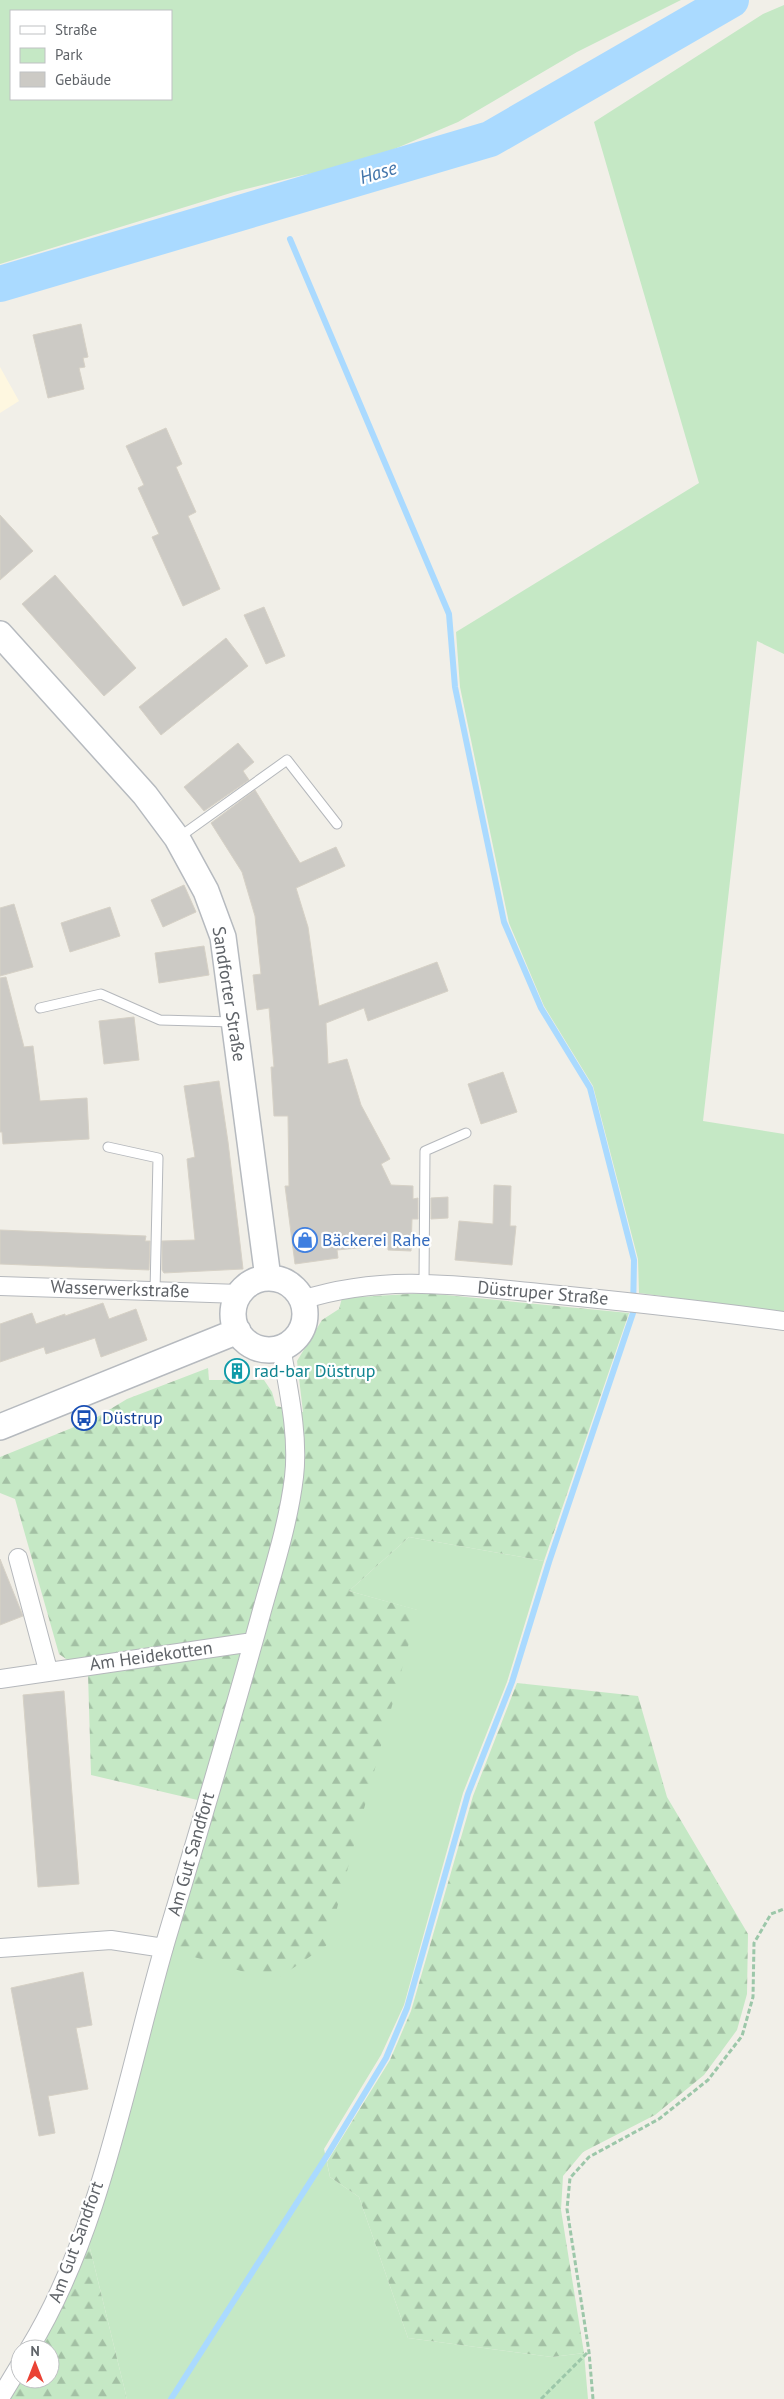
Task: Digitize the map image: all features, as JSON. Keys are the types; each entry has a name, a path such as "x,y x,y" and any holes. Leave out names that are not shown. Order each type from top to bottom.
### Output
{"street":[{"name":"Sandforter Straße","path":"0,634 139,787 177,838 206,891 223,937 268,1278"},
{"path":"268,1278 289,1284 302,1300 305,1311 302,1328 291,1342 281,1347 262,1348 252,1345 238,1331 233,1312 240,1294 247,1285 257,1280 268,1278"},
{"name":"Düstruper Straße","path":"302,1300 348,1287 424,1282 642,1302 784,1321"},
{"name":"Wasserwerkstraße","path":"0,1286 240,1294"},
{"path":"0,1427 238,1331"},
{"name":"Am Gut Sandfort","path":"36,2339 48,2319 85,2228 112,2142 164,1948 288,1515 294,1474 294,1435 281,1347"},
{"path":"18,1558 48,1670"},
{"name":"Am Heidekotten","path":"0,1679 48,1670 253,1642"},
{"path":"0,1948 111,1940 164,1948"},
{"path":"0,2398 10,2382"}],"lane":[{"path":"177,838 287,760 337,824"},
{"path":"40,1008 101,994 160,1020 234,1022"},
{"path":"424,1282 424,1151 466,1133"},
{"path":"108,1146 158,1158 155,1291"}],"path":[{"path":"593,2399 589,2352 567,2209 570,2178 589,2157 659,2119 708,2080 742,2036 753,1997 754,1943 771,1914 784,1909"},
{"path":"541,2399 589,2352"}],"shaded area":[{"path":"0,367 19,401 0,413"}],"green space":[{"path":"0,0 681,0 577,52 458,122 352,167 303,175 234,192 0,264"},
{"path":"784,5 784,654 757,641 703,1121 784,1134 784,1312 639,1293 638,1259 593,1086 544,1006 509,923 460,687 456,632 699,483 594,122 763,14"},
{"path":"425,1293 629,1313 544,1561 409,1537 349,1591 418,1610 327,1945 274,1981 164,1948 206,1802 91,1775 88,1674 59,1654 15,1499 0,1493 0,1457 94,1419 127,1399 208,1368 209,1380 264,1380 272,1392 276,1406 303,1412 297,1361 322,1320 339,1309 342,1298"},
{"path":"409,1537 544,1561 507,1682 463,1793 404,2005 381,2055 324,2149 330,2177 359,2197 408,2338 552,2357 584,2353 588,2399 127,2399 85,2228 164,1948 417,1610 349,1591"},
{"path":"517,1683 638,1696 667,1797 748,1934 747,1994 737,2030 704,2075 655,2115 583,2152 563,2176 561,2210 584,2353 552,2357 408,2338 359,2197 330,2177 327,2162 390,2060 411,2011 473,1796"},
{"path":"85,2228 127,2399 0,2399 10,2389 60,2389 60,2339 34,2339"}],"building":[{"path":"81,324 88,357 83,358 85,367 79,368 84,389 48,398 33,335"},
{"path":"166,428 182,464 176,467 196,512 188,516 220,589 183,606 152,537 159,534 138,488 144,485 126,446"},
{"path":"0,515 33,551 0,580"},
{"path":"55,575 136,668 104,696 22,604"},
{"path":"264,607 285,656 266,664 244,615"},
{"path":"226,638 248,666 161,735 139,707"},
{"path":"238,743 254,762 243,771 249,780 204,811 184,787"},
{"path":"255,790 300,863 336,847 345,866 296,888 308,927 319,1006 437,962 448,991 368,1021 364,1008 326,1023 328,1064 347,1059 361,1105 390,1159 381,1164 391,1185 413,1186 413,1199 418,1198 418,1219 412,1219 411,1251 388,1250 388,1245 337,1250 338,1258 295,1264 285,1186 289,1186 288,1116 274,1116 271,1067 274,1067 269,1008 257,1010 253,975 261,974 255,916 242,872 211,823"},
{"path":"184,885 196,912 163,927 151,900"},
{"path":"14,904 33,967 0,976 0,908"},
{"path":"110,907 120,936 70,952 61,923"},
{"path":"204,946 209,975 159,983 155,953"},
{"path":"6,977 24,1047 33,1046 40,1101 87,1098 89,1139 3,1144 2,1132 0,1132 0,978"},
{"path":"134,1017 139,1060 104,1064 99,1021"},
{"path":"503,1072 517,1112 481,1124 468,1084"},
{"path":"219,1081 243,1269 164,1273 162,1270 162,1241 195,1240 187,1159 195,1157 184,1086"},
{"path":"494,1185 511,1186 510,1226 516,1226 512,1265 455,1260 459,1221 493,1224"},
{"path":"448,1197 448,1218 431,1219 431,1198"},
{"path":"0,1230 146,1236 145,1241 150,1241 149,1270 0,1264"},
{"path":"103,1303 109,1319 136,1309 147,1340 101,1357 95,1338 46,1354 44,1347 0,1362 0,1324 32,1313 36,1324"},
{"path":"0,1559 23,1616 0,1625"},
{"path":"64,1691 79,1884 38,1887 23,1695"},
{"path":"83,1972 92,2025 76,2028 88,2089 48,2096 55,2133 39,2136 11,1988"}],"waterway":[{"name":"Hase","path":"0,284 490,139 731,0"},
{"path":"267,207 275,217"},
{"path":"171,2399 328,2154 386,2058 407,2008 468,1794 512,1682 549,1562 633,1313 634,1260 590,1088 541,1008 504,922 455,687 449,614 290,239"}],"place":[{"name":"Bäckerei Rahe","path":"305,1240"},
{"name":"rad-bar Düstrup","path":"237,1371"},
{"name":"Düstrup","path":"84,1418"}]}
